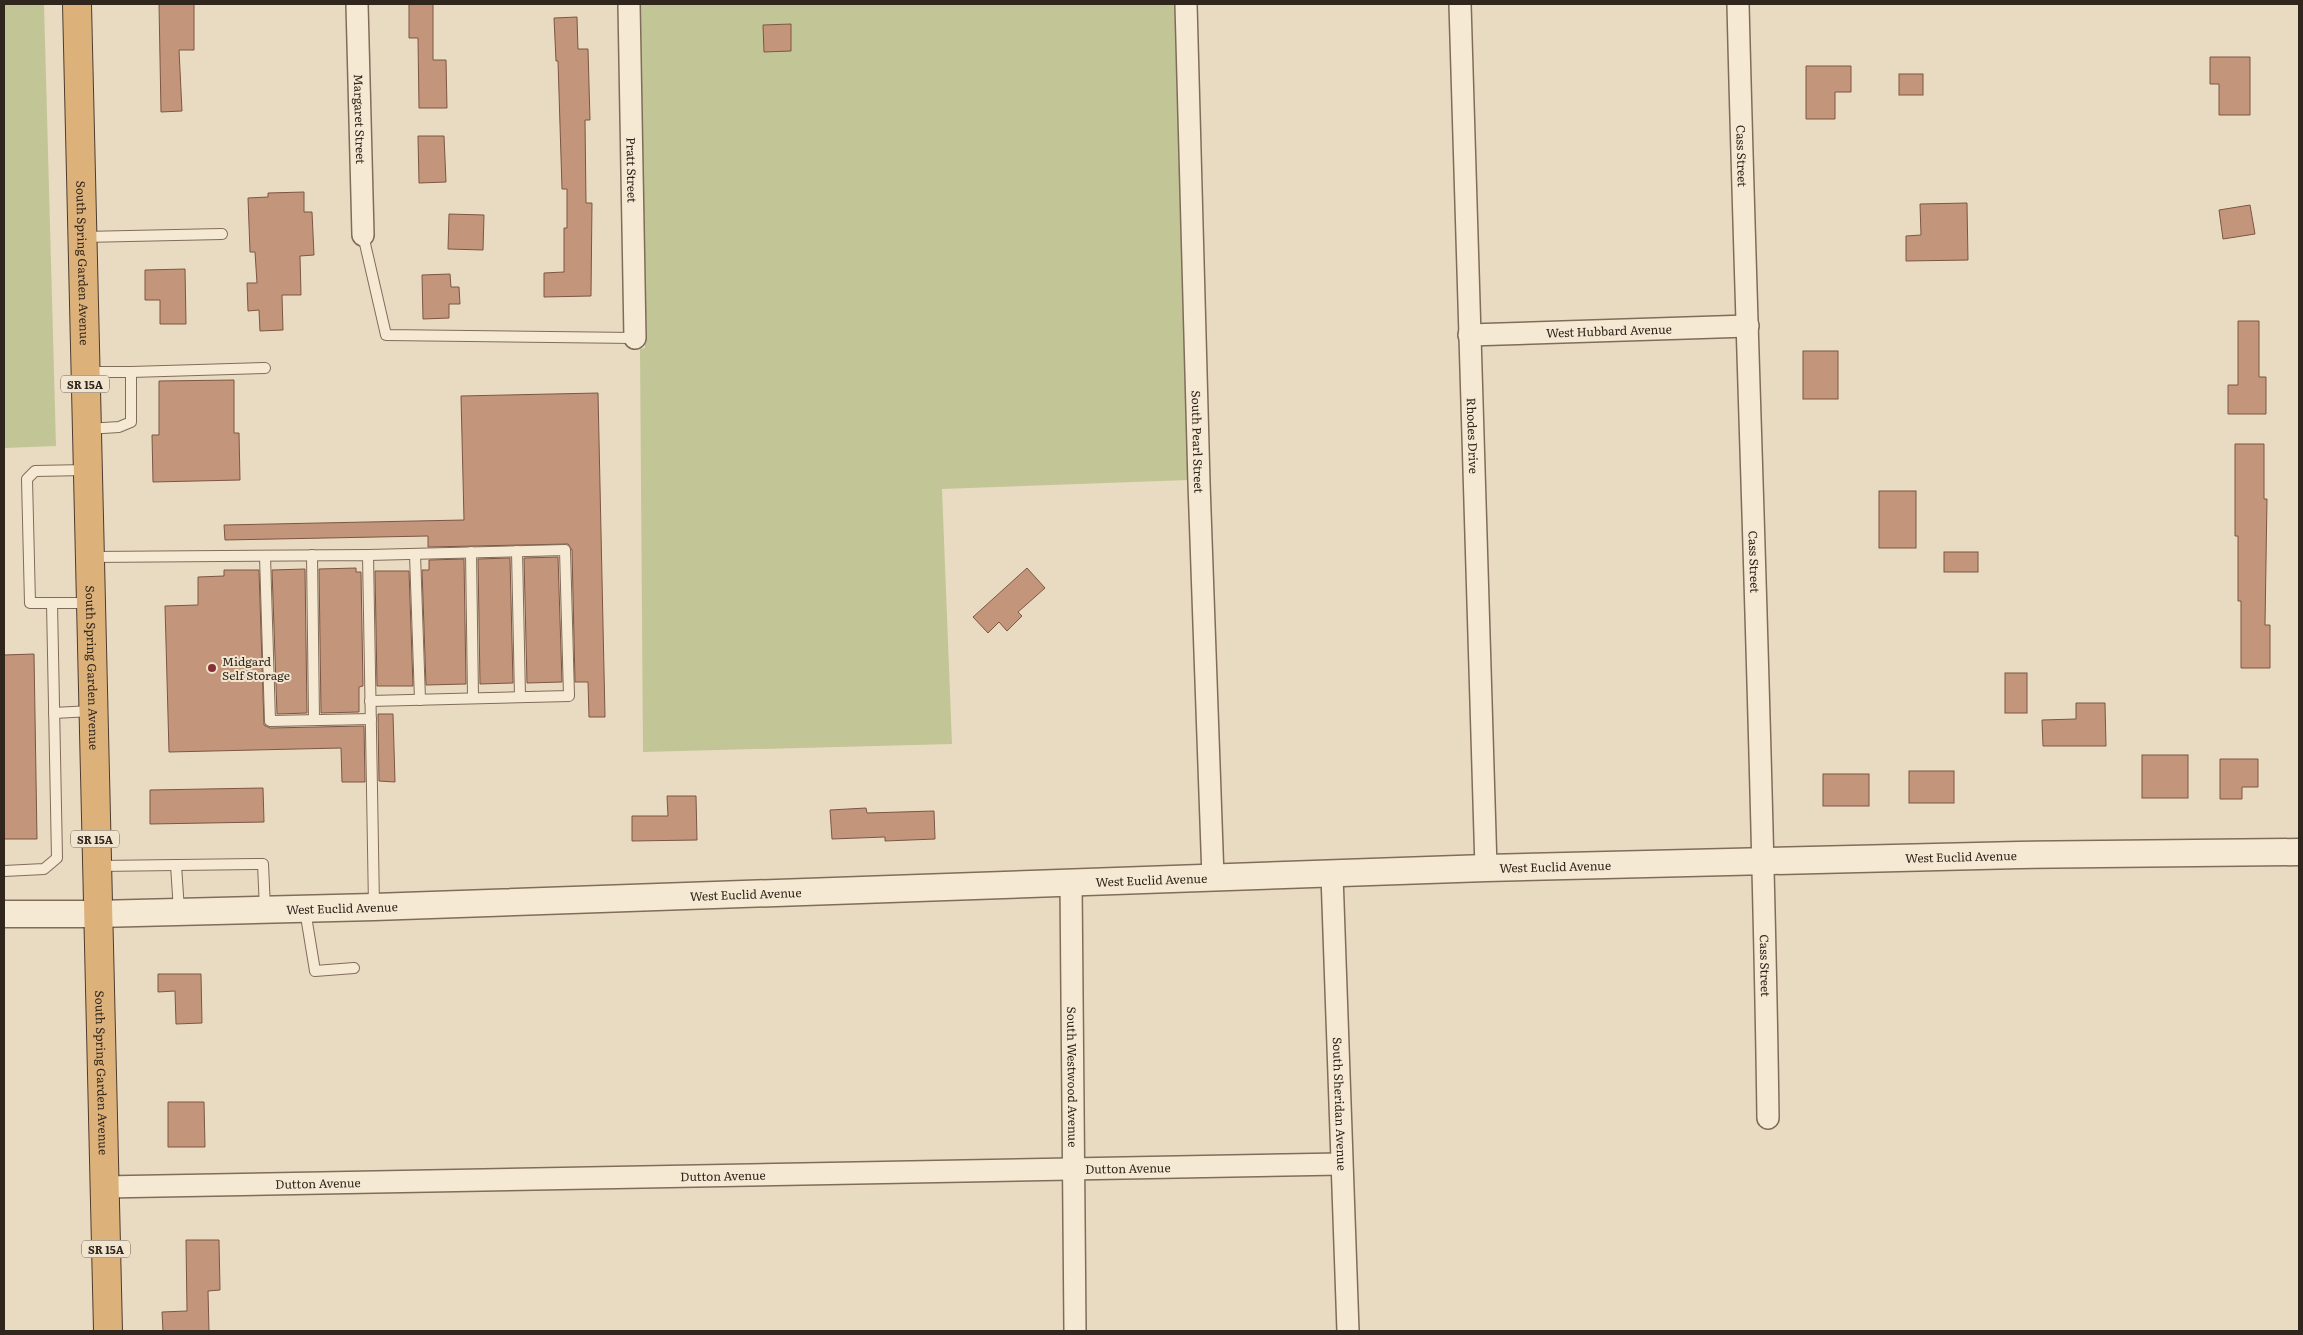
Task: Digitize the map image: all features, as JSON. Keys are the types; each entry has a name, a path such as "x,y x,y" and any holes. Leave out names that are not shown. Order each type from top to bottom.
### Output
{"highway":[{"name":"South Spring Garden Avenue","path":"76,4 108,1331"}],"street":[{"name":"Margaret Street","path":"357,4 363,235"},
{"name":"Pratt Street","path":"629,4 636,338"},
{"name":"South Pearl Street","path":"1186,4 1199,483 1213,878"},
{"name":"Rhodes Drive","path":"1460,4 1486,868"},
{"name":"Cass Street","path":"1738,4 1744,262 1748,326 1764,862 1768,1118"},
{"name":"West Hubbard Avenue","path":"1469,335 1748,326"},
{"name":"West Euclid Avenue","path":"4,914 97,914 374,907 1071,882 1332,875 1486,868 2019,855 2299,852"},
{"name":"South Sheridan Avenue","path":"1332,875 1348,1331"},
{"name":"South Westwood Avenue","path":"1071,882 1075,1331"},
{"name":"Dutton Avenue","path":"104,1187 1341,1164"}],"lane":[{"path":"82,237 222,234"},
{"path":"363,235 386,335 636,338"},
{"path":"85,372 265,368"},
{"path":"86,429 119,427 131,422 131,372"},
{"path":"87,470 35,471 27,479 30,603 90,603"},
{"path":"89,557 368,555 565,550 568,696 370,701"},
{"path":"517,551 520,697"},
{"path":"471,552 473,698"},
{"path":"415,554 420,700"},
{"path":"312,555 314,720"},
{"path":"368,555 374,907"},
{"path":"265,556 270,721 371,719"},
{"path":"4,871 44,869 57,858 52,603"},
{"path":"54,712 92,711"},
{"path":"96,866 263,864 265,910"},
{"path":"176,865 179,912"},
{"path":"304,909 315,971 354,968"}],"green space":[{"path":"4,4 44,4 56,446 4,448"},
{"path":"639,4 1177,4 1189,480 942,489 952,744 643,752 640,349 645,348"}],"building":[{"path":"159,4 194,4 194,50 179,50 182,111 161,112"},
{"path":"409,4 433,4 433,60 446,60 447,108 419,108 418,38 409,38"},
{"path":"577,17 578,49 588,49 590,120 585,120 586,203 592,203 591,296 544,297 544,273 564,272 564,228 567,228 567,189 562,189 558,61 556,61 554,18"},
{"path":"791,24 791,51 764,52 763,25"},
{"path":"2210,57 2250,57 2250,115 2219,115 2219,84 2210,84"},
{"path":"1806,66 1851,66 1851,92 1835,92 1835,119 1806,119"},
{"path":"1899,74 1923,74 1923,95 1899,95"},
{"path":"418,136 444,136 446,182 419,183"},
{"path":"304,192 304,212 312,212 314,255 300,256 301,295 282,295 283,330 260,331 259,310 248,311 247,283 257,283 255,252 250,252 248,198 268,197 268,193"},
{"path":"1967,203 1968,260 1906,261 1906,236 1921,235 1920,204"},
{"path":"2250,205 2255,234 2223,239 2219,210"},
{"path":"449,214 484,215 483,250 448,249"},
{"path":"185,269 186,324 160,324 160,300 145,300 145,270"},
{"path":"450,274 451,287 459,287 460,304 449,304 449,318 423,319 422,275"},
{"path":"2238,321 2259,321 2259,377 2266,377 2266,414 2228,414 2228,385 2238,385"},
{"path":"1803,351 1838,351 1838,399 1803,399"},
{"path":"234,380 234,433 239,433 240,480 153,482 152,435 159,435 159,381"},
{"path":"598,393 605,717 589,717 588,682 575,682 572,550 568,544 428,547 428,536 225,540 224,525 464,520 461,396"},
{"path":"2235,444 2264,444 2264,499 2267,499 2265,625 2270,625 2270,668 2241,668 2241,601 2238,601 2238,536 2235,536"},
{"path":"1879,491 1916,491 1916,548 1879,548"},
{"path":"1944,552 1978,552 1978,572 1944,572"},
{"path":"558,557 562,682 527,683 524,558"},
{"path":"510,558 513,683 480,684 478,559"},
{"path":"464,559 466,684 426,685 422,570 429,570 429,560"},
{"path":"356,568 356,572 361,572 363,686 359,687 359,712 321,713 319,569"},
{"path":"1027,568 1045,588 1018,612 1022,616 1007,631 999,622 988,633 973,617"},
{"path":"305,569 307,713 277,714 272,570"},
{"name":"Midgard Self Storage","path":"224,570 259,570 264,725 270,728 364,726 365,782 342,782 341,748 169,752 165,606 198,605 198,577 224,576"},
{"path":"375,571 409,571 413,686 377,686"},
{"path":"34,654 37,839 4,839 4,655"},
{"path":"2005,673 2027,673 2027,713 2005,713"},
{"path":"2076,703 2105,703 2106,746 2043,746 2042,720 2076,719"},
{"path":"378,714 393,714 395,782 379,781"},
{"path":"2142,755 2188,755 2188,798 2142,798"},
{"path":"2220,759 2258,759 2258,787 2242,787 2242,799 2220,799"},
{"path":"1909,771 1954,771 1954,803 1909,803"},
{"path":"1823,774 1869,774 1869,806 1823,806"},
{"path":"263,788 264,822 150,824 150,790"},
{"path":"667,796 696,796 697,840 632,841 632,816 668,816"},
{"path":"866,808 867,813 934,811 935,839 885,841 885,837 832,839 830,810"},
{"path":"158,974 201,974 202,1023 176,1024 175,991 158,992"},
{"path":"168,1102 204,1102 205,1147 168,1147"},
{"path":"186,1240 219,1240 220,1290 208,1291 209,1331 163,1331 162,1312 187,1311"}],"place":[{"name":"Midgard Self Storage","path":"212,668"}]}
